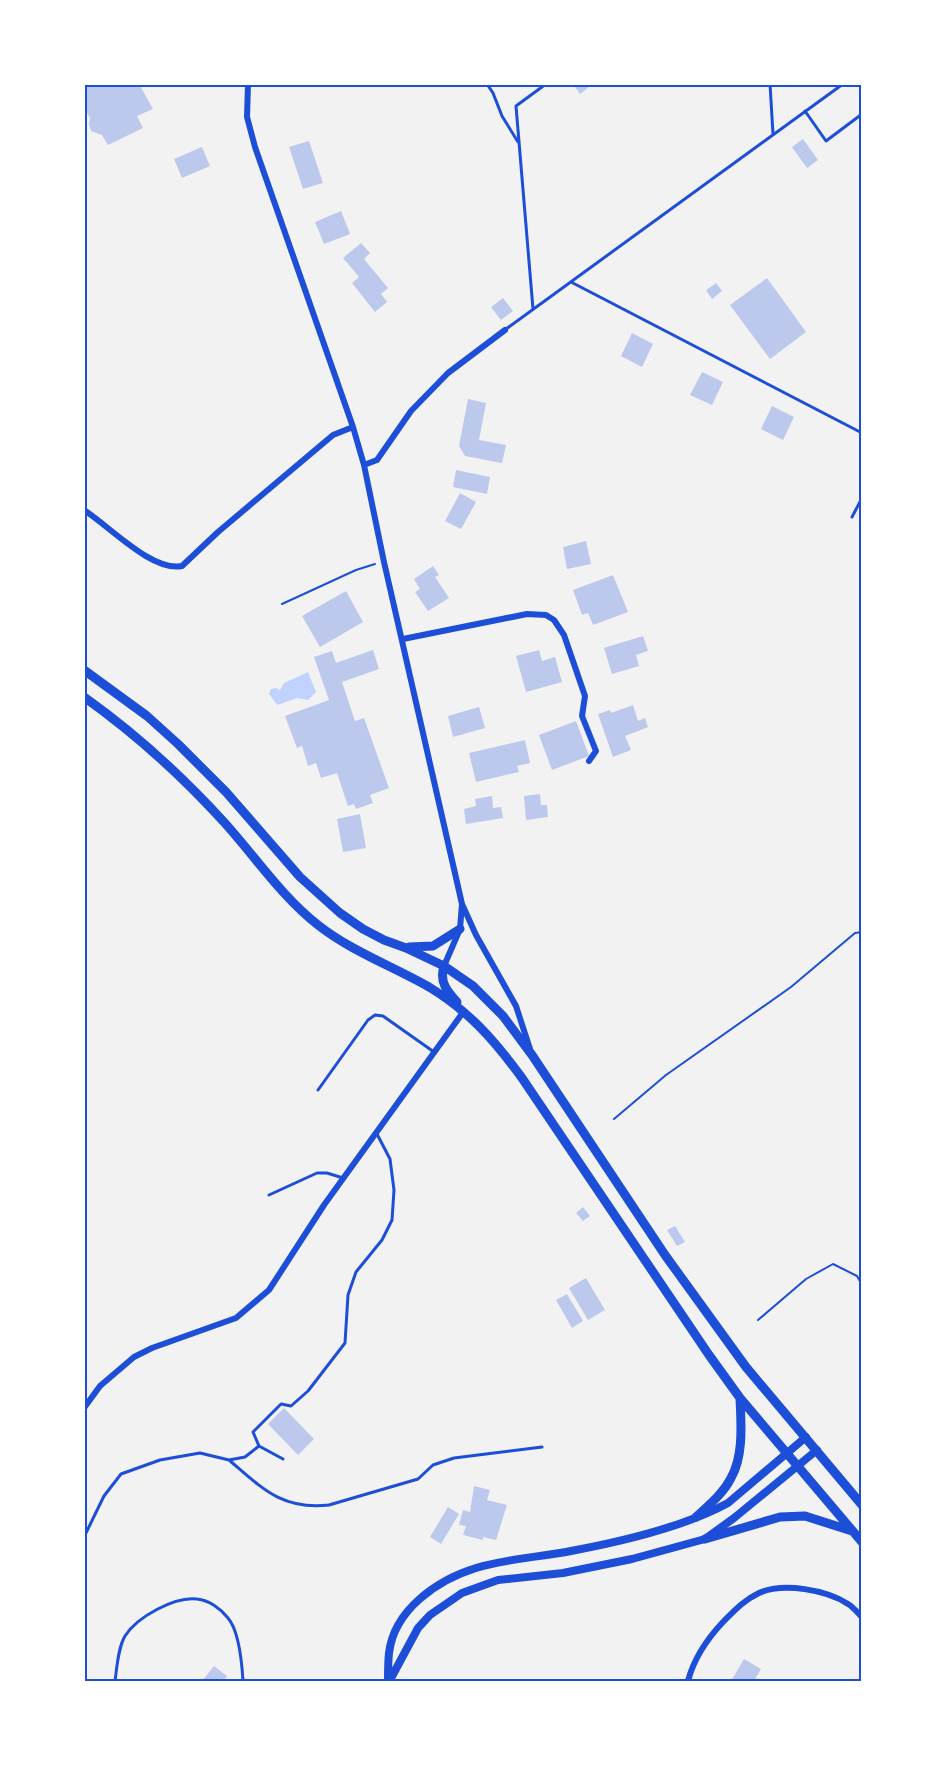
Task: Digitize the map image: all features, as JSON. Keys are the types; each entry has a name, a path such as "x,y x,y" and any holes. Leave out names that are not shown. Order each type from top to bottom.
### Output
{"main road":[{"path":"84,670 147,716 178,744 226,792 300,877 320,896 363,929 444,966 473,986 503,1016 532,1055 665,1255 746,1366 862,1505"},
{"path":"84,697 117,721 175,770 225,822 264,870 318,925 361,952 429,988 464,1011"},
{"path":"406,948 433,946 460,929"},
{"path":"444,966 441,975 445,988 464,1011 494,1040 522,1078 709,1356 740,1398 862,1542"},
{"path":"696,1517 718,1496 732,1477 742,1438 740,1398"},
{"path":"705,1539 780,1517 805,1516 852,1531"}],"street":[{"path":"248,84 247,117 255,147 364,465 462,904 476,935 516,1006 532,1055"},
{"path":"364,465 377,460 411,411 427,393 448,373 505,330"},
{"path":"84,510 154,561 175,567 182,566 218,532 333,435 352,427"},
{"path":"403,639 527,614 546,615 554,620 564,634 585,696 582,716 596,751 590,761"},
{"path":"444,966 460,929 462,904"},
{"path":"84,1408 100,1386 134,1357 152,1348 236,1318 269,1290 343,1178 464,1011"},
{"path":"389,1681 389,1652 403,1617 423,1596 451,1578 477,1567 571,1551 633,1537 696,1517 728,1503 806,1437"},
{"path":"389,1681 418,1628 430,1615 462,1593 498,1580 575,1571 632,1559 705,1539 817,1450"},
{"path":"687,1681 699,1652 717,1628 742,1603 760,1592 779,1587 813,1590 848,1604 862,1617"}],"lane":[{"path":"487,84 502,116 519,143"},
{"path":"533,309 516,106 546,84"},
{"path":"770,84 773,135"},
{"path":"505,330 843,84"},
{"path":"805,111 826,141 862,114"},
{"path":"571,282 862,433"},
{"path":"852,517 862,498"},
{"path":"318,1090 368,1020 375,1016 383,1017 434,1052"},
{"path":"283,1459 259,1446 253,1432 281,1404 291,1406 308,1391 345,1343 348,1294 356,1272 382,1240 392,1220 394,1190 390,1160 376,1133"},
{"path":"269,1195 317,1173 327,1173 343,1178"},
{"path":"84,1537 104,1496 122,1474 160,1460 200,1453 229,1460 245,1457 259,1446"},
{"path":"229,1460 265,1491 291,1504 314,1507 329,1505 418,1479 433,1465 454,1458 542,1447"},
{"path":"115,1681 118,1658 125,1636 146,1615 169,1603 197,1599 213,1605 230,1620 241,1653 243,1681"}],"path":[{"path":"282,604 356,570 384,562"},
{"path":"614,1119 666,1075 791,987 855,933 862,932"},
{"path":"758,1320 806,1280 833,1263 856,1276 862,1285"}],"water":[{"path":"308,672 316,692 308,700 297,698 277,705 269,694 271,689 280,690 284,683"}],"building":[{"path":"84,84 139,84 153,109 137,116 143,128 108,145 102,135 91,131 90,118 87,113 84,114"},
{"path":"573,84 587,84 589,87 580,94"},
{"path":"803,139 818,160 807,168 792,147"},
{"path":"309,141 323,183 303,189 289,147"},
{"path":"202,147 210,166 182,178 174,159"},
{"path":"341,211 350,234 324,244 315,222"},
{"path":"361,243 370,253 364,259 388,288 381,294 387,302 375,312 352,283 359,277 343,258"},
{"path":"767,278 806,332 770,359 730,305"},
{"path":"716,283 722,291 712,299 706,290"},
{"path":"503,298 513,311 501,320 491,307"},
{"path":"632,333 653,344 642,367 621,356"},
{"path":"702,372 723,382 712,405 690,395"},
{"path":"468,399 486,403 479,440 506,445 502,463 465,456 459,446"},
{"path":"772,406 794,417 783,440 761,429"},
{"path":"456,470 490,477 487,494 453,487"},
{"path":"460,493 476,502 461,529 445,521"},
{"path":"586,541 591,564 567,569 563,547"},
{"path":"433,566 439,575 435,577 449,598 428,611 415,592 420,589 414,579"},
{"path":"613,575 628,612 593,625 588,613 582,615 573,590"},
{"path":"346,591 363,622 320,647 302,616"},
{"path":"643,636 648,651 636,655 639,666 612,674 604,648"},
{"path":"373,650 379,669 342,682 355,721 364,718 389,788 370,795 373,803 356,809 354,804 348,806 337,773 321,778 316,763 308,766 302,746 297,748 285,716 329,700 314,657 332,651 336,663"},
{"path":"539,650 542,661 555,657 562,682 526,692 516,656"},
{"path":"633,705 638,721 645,718 648,727 625,736 631,750 613,757 598,714 610,710 611,713"},
{"path":"479,707 485,728 453,737 448,716"},
{"path":"576,721 589,756 552,770 539,735"},
{"path":"525,740 530,763 517,766 519,772 476,782 469,753"},
{"path":"540,794 541,805 547,805 548,817 526,820 524,796"},
{"path":"492,796 493,808 501,807 503,818 466,824 464,809 476,806 475,799"},
{"path":"360,814 366,848 343,852 337,819"},
{"path":"583,1207 590,1216 583,1221 576,1213"},
{"path":"675,1226 685,1242 677,1246 667,1230"},
{"path":"586,1278 605,1310 588,1320 569,1288"},
{"path":"567,1294 583,1321 572,1328 556,1300"},
{"path":"284,1408 314,1439 298,1455 268,1424"},
{"path":"474,1486 490,1490 487,1500 507,1505 496,1540 483,1537 483,1540 463,1535 466,1526 459,1525 463,1510 470,1512"},
{"path":"448,1507 459,1514 441,1544 430,1537"},
{"path":"859,1653 862,1653 862,1681 859,1681"},
{"path":"744,1659 761,1669 754,1681 731,1681"},
{"path":"214,1666 227,1676 224,1681 202,1681"}]}
